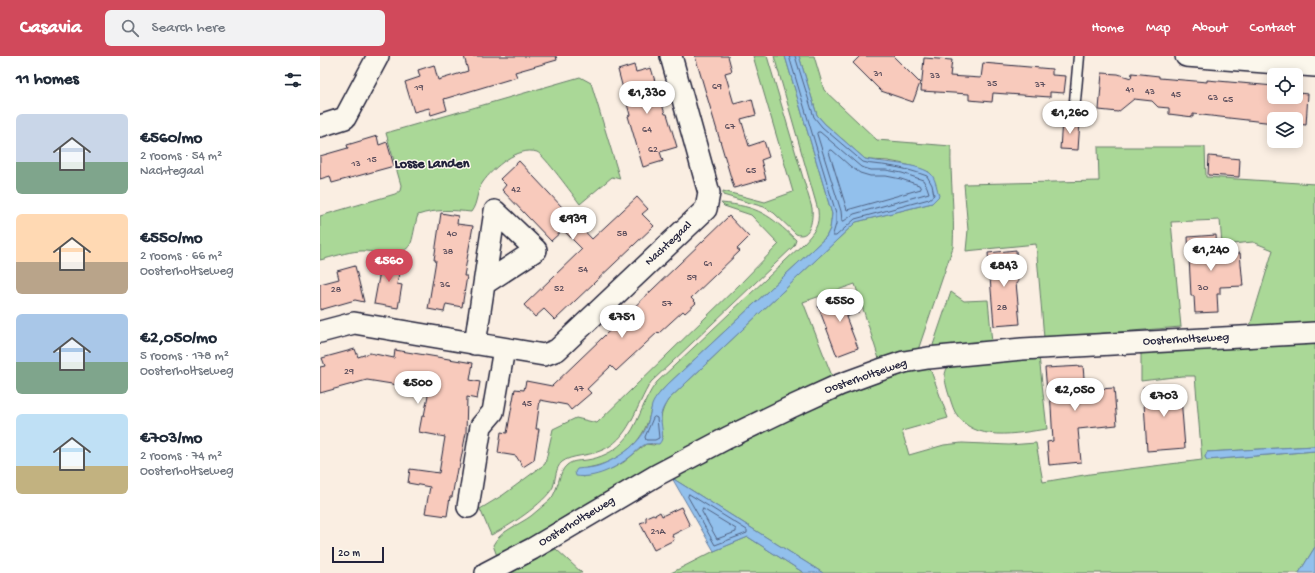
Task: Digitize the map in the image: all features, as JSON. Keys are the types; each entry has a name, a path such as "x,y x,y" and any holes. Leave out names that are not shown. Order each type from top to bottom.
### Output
{"street":[{"path":"320,126 345,118 378,56"},
{"name":"Nachtegaal","path":"320,332 354,323 544,356 557,350 706,209 709,193 671,56"},
{"path":"1186,56 1315,66"},
{"path":"475,344 484,284"},
{"name":"Oosterholtseweg","path":"486,573 532,549 657,475 727,438 839,385 898,364 928,358 1022,349 1315,333"},
{"path":"468,507 481,426 493,412 504,349"}],"lane":[{"path":"1075,101 1079,56"}],"green space":[{"path":"753,56 767,56 812,208 810,227 805,234 796,234 774,213 764,207 723,195 723,191 765,202 793,192"},
{"path":"774,56 785,56 832,214 830,229 826,237 663,389 654,402 646,426 636,442 629,449 613,459 586,468 583,477 613,468 624,462 646,444 654,445 663,437 661,418 663,409 668,400 856,222 932,203 929,172 898,163 865,159 825,124 817,115 799,56 814,56 824,90 877,140 951,146 953,247 917,353 880,362 855,284 803,302 832,376 650,470 567,515 542,532 497,556 493,545 496,540 505,532 531,516 550,500 564,468 569,463 574,461 592,459 601,456 615,449 622,443 633,429 652,389 657,382 803,244 817,225 818,210"},
{"path":"580,77 591,83 620,179 612,177 580,204 541,155 537,152 522,152 514,155 499,165 487,176 481,186 475,205 471,212 444,210 418,215 411,243 406,250 394,253 360,251 345,253 320,260 320,216 395,194 400,191 401,185 386,133"},
{"path":"1098,147 1205,147 1206,177 1315,184 1315,325 1249,329 1273,250 1253,242 1222,245 1220,220 1171,222 1181,327 1044,338 1036,244 966,251 968,230 964,184 1099,181"},
{"path":"721,203 734,204 763,213 779,224 796,240 794,246 651,382 631,422 618,439 610,446 600,451 570,458 562,462 557,470 553,487 549,493 516,521 491,535 480,509 503,495 545,464 553,429 576,418 597,423 779,244 751,215 724,206"},
{"path":"951,292 964,301 988,300 992,343 936,349 933,345"},
{"path":"1315,339 1315,446 1207,452 1205,457 1207,460 1315,451 1315,547 1299,573 823,573 672,478 817,403 923,365 931,371 948,418 902,431 909,455 944,445 962,443 1009,445 1036,443 1043,482 1090,474 1202,460 1195,376 1141,381 1141,348"},
{"path":"1039,356 1047,429 1010,434 985,432 973,429 963,422 955,412 945,380 946,370 951,363"},
{"path":"748,537 804,573 671,573 714,551"},
{"path":"556,549 582,573 507,573"}],"water":[{"path":"785,56 799,56 817,115 825,124 865,159 900,164 927,171 933,177 939,196 932,203 856,222 668,400 661,415 662,438 659,444 644,445 625,460 605,472 590,476 576,476 575,472 577,469 596,467 606,463 633,445 639,439 647,426 653,402 667,385 826,237 830,229 832,214"},
{"path":"1315,446 1315,451 1207,460 1205,457 1207,452"},
{"path":"672,478 823,573 804,573 748,537 714,551"},
{"path":"1315,547 1315,573 1299,573"}],"building":[{"path":"464,56 556,56 557,60 515,72 517,77 444,99 447,110 431,115 429,108 414,112 405,82 420,77 418,70 434,65 438,80 468,71"},
{"path":"695,56 728,56 732,71 725,73 734,104 752,99 756,115 741,119 749,146 764,141 769,157 761,160 766,179 734,188"},
{"path":"860,56 893,56 920,83 913,102 881,91 853,63"},
{"path":"924,58 952,60 950,76 981,78 983,63 1052,69 1052,75 1066,76 1064,93 1050,92 1050,97 993,93 992,102 969,100 969,94 921,91"},
{"path":"634,65 636,72 651,68 677,147 660,152 663,161 643,167 628,116 630,115 618,70"},
{"path":"1102,73 1118,74 1131,78 1132,73 1159,76 1159,78 1207,82 1207,80 1267,85 1267,104 1303,104 1303,94 1308,94 1306,125 1303,125 1303,112 1267,112 1267,122 1193,114 1193,117 1169,114 1169,108 1158,107 1152,101 1134,99 1118,112 1099,110"},
{"path":"1062,120 1080,121 1078,150 1060,149"},
{"path":"377,136 379,145 387,142 394,166 332,183 330,176 320,179 320,156 348,148 347,145"},
{"path":"1209,156 1240,159 1239,177 1208,175"},
{"path":"519,161 592,239 637,197 648,209 642,214 654,226 555,320 544,309 535,317 524,305 582,249 563,230 551,241 502,190 506,185 500,179"},
{"path":"441,213 458,216 457,224 473,226 464,276 467,276 462,307 446,304 444,312 428,309 436,260 434,260"},
{"path":"729,216 749,237 737,249 740,251 691,298 696,303 685,313 683,311 659,333 658,332 616,371 611,366 587,389 591,393 571,410 567,405 540,400 536,429 539,429 534,460 523,467 516,456 498,453 501,432 507,433 515,389 524,390 526,381 552,386"},
{"path":"1216,235 1217,255 1240,253 1243,286 1220,287 1220,294 1217,294 1218,312 1195,313 1194,296 1191,296 1188,237"},
{"path":"1016,250 1018,283 1016,283 1020,324 994,326 988,253"},
{"path":"383,255 402,258 397,284 402,285 398,308 374,304"},
{"path":"355,266 364,302 355,300 320,310 320,284 339,279 337,271"},
{"path":"852,293 859,312 846,317 858,348 837,356 818,306"},
{"path":"355,349 358,357 370,353 394,358 395,350 473,363 470,380 480,382 477,399 467,397 466,433 452,497 450,497 447,516 425,513 430,487 408,483 410,469 439,473 445,437 419,432 429,390 367,380 320,393 320,367 325,366 322,358"},
{"path":"1083,366 1085,390 1114,388 1117,425 1078,429 1081,462 1049,465 1047,442 1053,441 1050,390 1047,391 1045,368"},
{"path":"1180,385 1185,448 1147,451 1143,387"},
{"path":"681,507 690,526 672,535 674,540 654,550 640,523 646,521 646,517 653,514 655,515 660,512 662,516"}],"district":[{"name":"Losse Landen","path":"432,164"}]}
